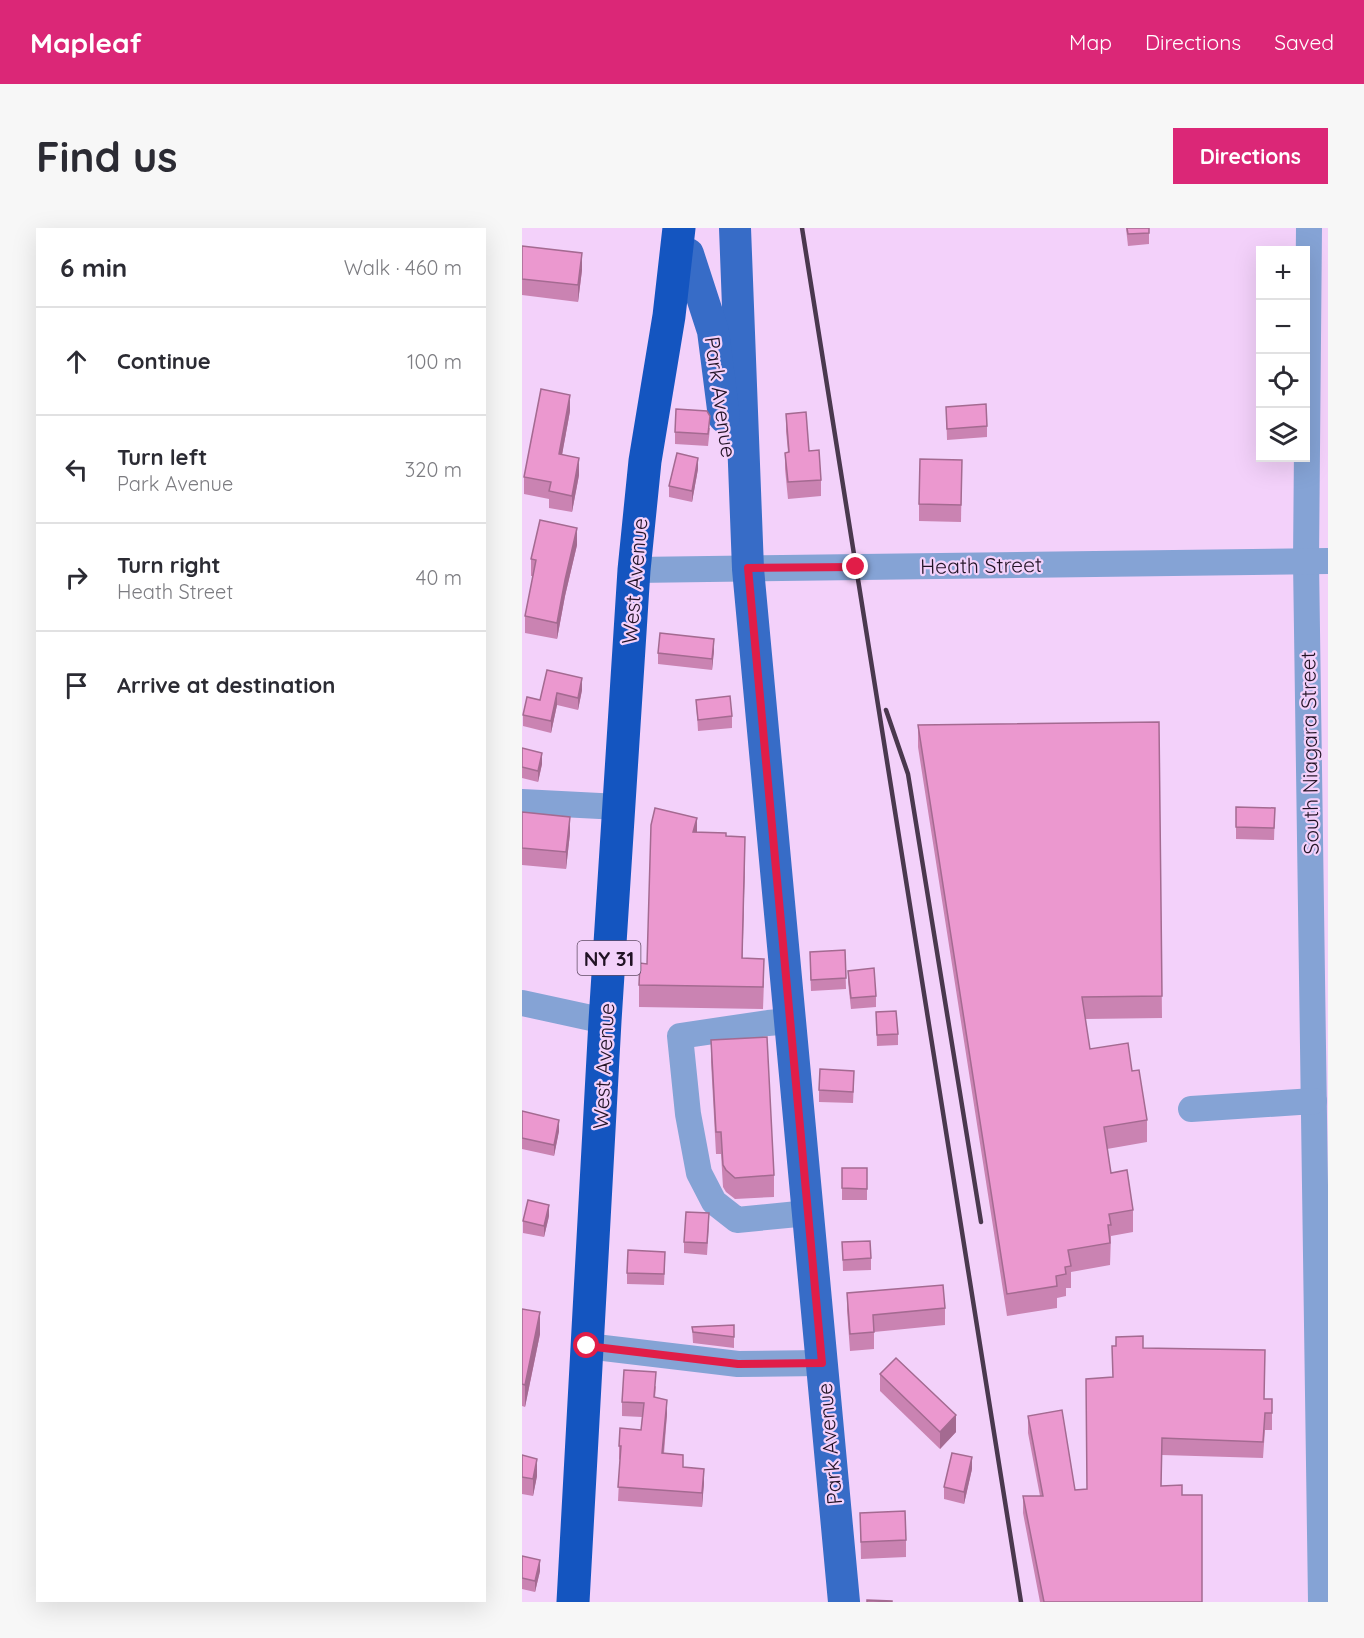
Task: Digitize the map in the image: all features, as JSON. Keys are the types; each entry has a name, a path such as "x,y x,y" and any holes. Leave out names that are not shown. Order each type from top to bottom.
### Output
{"highway":[{"name":"West Avenue","path":"573,1602 605,1021 634,570 645,461 669,316 687,234"}],"main road":[{"name":"Park Avenue","path":"735,228 748,568 844,1602"},
{"name":"Park Avenue","path":"687,234 713,332 728,449 748,568"}],"street":[{"name":"South Niagara Street","path":"1308,228 1317,561 1314,1101 1323,1423 1321,1602"},
{"name":"Heath Street","path":"634,570 1317,561"},
{"path":"522,802 619,807"},
{"path":"522,1003 605,1021"},
{"path":"790,1022 680,1036 688,1114 699,1173 714,1202 737,1220 808,1213"},
{"path":"1191,1109 1314,1101"},
{"path":"587,1346 738,1364 822,1363"}],"building":[{"path":"1127,228 1149,228 1149,233 1128,234"},
{"path":"522,246 582,253 578,285 522,279"},
{"path":"541,389 570,395 559,454 579,458 572,496 549,491 551,482 524,477"},
{"path":"986,404 987,426 947,429 946,407"},
{"path":"676,409 707,411 710,416 708,434 675,432"},
{"path":"806,412 809,451 819,450 821,480 788,482 785,453 789,452 786,414"},
{"path":"677,453 698,458 692,491 669,486"},
{"path":"920,459 962,460 961,505 919,504"},
{"path":"540,520 577,528 557,623 525,616 536,560 531,559"},
{"path":"660,633 714,639 712,659 658,653"},
{"path":"547,670 582,678 578,698 557,693 551,721 523,715 527,697 540,700"},
{"path":"730,696 732,716 698,720 696,700"},
{"path":"1159,722 1162,996 1082,997 1090,1049 1128,1043 1132,1071 1139,1070 1147,1120 1104,1127 1111,1173 1127,1170 1133,1210 1109,1214 1110,1243 1068,1250 1071,1266 1065,1267 1066,1274 1056,1276 1057,1286 1007,1294 918,725"},
{"path":"522,748 542,753 538,771 522,767"},
{"path":"1236,807 1275,808 1274,828 1236,827"},
{"path":"655,808 697,818 693,832 726,833 726,836 745,837 742,958 764,959 763,987 639,985 640,963 647,964 651,825"},
{"path":"522,812 570,817 566,852 522,848"},
{"path":"845,950 846,978 811,980 810,952"},
{"path":"874,968 876,996 851,998 848,971"},
{"path":"896,1011 898,1034 877,1035 876,1012"},
{"path":"767,1037 774,1175 735,1178 723,1165 721,1132 716,1132 711,1040"},
{"path":"820,1069 854,1071 853,1092 819,1090"},
{"path":"522,1111 559,1120 554,1145 522,1138"},
{"path":"842,1168 867,1168 867,1189 842,1188"},
{"path":"528,1200 549,1205 544,1226 523,1221"},
{"path":"686,1212 709,1213 707,1243 684,1242"},
{"path":"870,1241 871,1258 843,1260 842,1242"},
{"path":"628,1250 665,1252 664,1274 627,1273"},
{"path":"943,1285 945,1308 873,1315 874,1332 850,1334 847,1293"},
{"path":"522,1309 540,1312 525,1385 522,1384"},
{"path":"734,1325 734,1337 693,1332 692,1327"},
{"path":"1143,1336 1143,1348 1265,1350 1264,1399 1272,1399 1272,1413 1265,1413 1263,1442 1162,1438 1161,1486 1182,1485 1182,1495 1202,1495 1202,1602 1044,1602 1023,1496 1043,1496 1028,1416 1062,1410 1075,1490 1087,1489 1086,1379 1113,1377 1112,1346 1116,1346 1116,1337"},
{"path":"896,1358 956,1415 940,1432 880,1374"},
{"path":"624,1370 656,1372 654,1397 667,1400 662,1453 683,1455 683,1467 704,1469 702,1493 618,1487 620,1428 641,1430 644,1403 622,1402"},
{"path":"952,1453 972,1457 964,1492 944,1487"},
{"path":"522,1455 537,1459 533,1479 522,1477"},
{"path":"905,1511 906,1540 861,1542 860,1513"},
{"path":"522,1556 540,1560 535,1581 522,1578"},
{"path":"867,1600 892,1601 892,1602 867,1602"}],"railway":[{"path":"802,228 1021,1602"},
{"path":"886,710 908,774 981,1222"}],"route":[{"path":"587,1346 738,1364 822,1363 748,568 856,567"}]}
